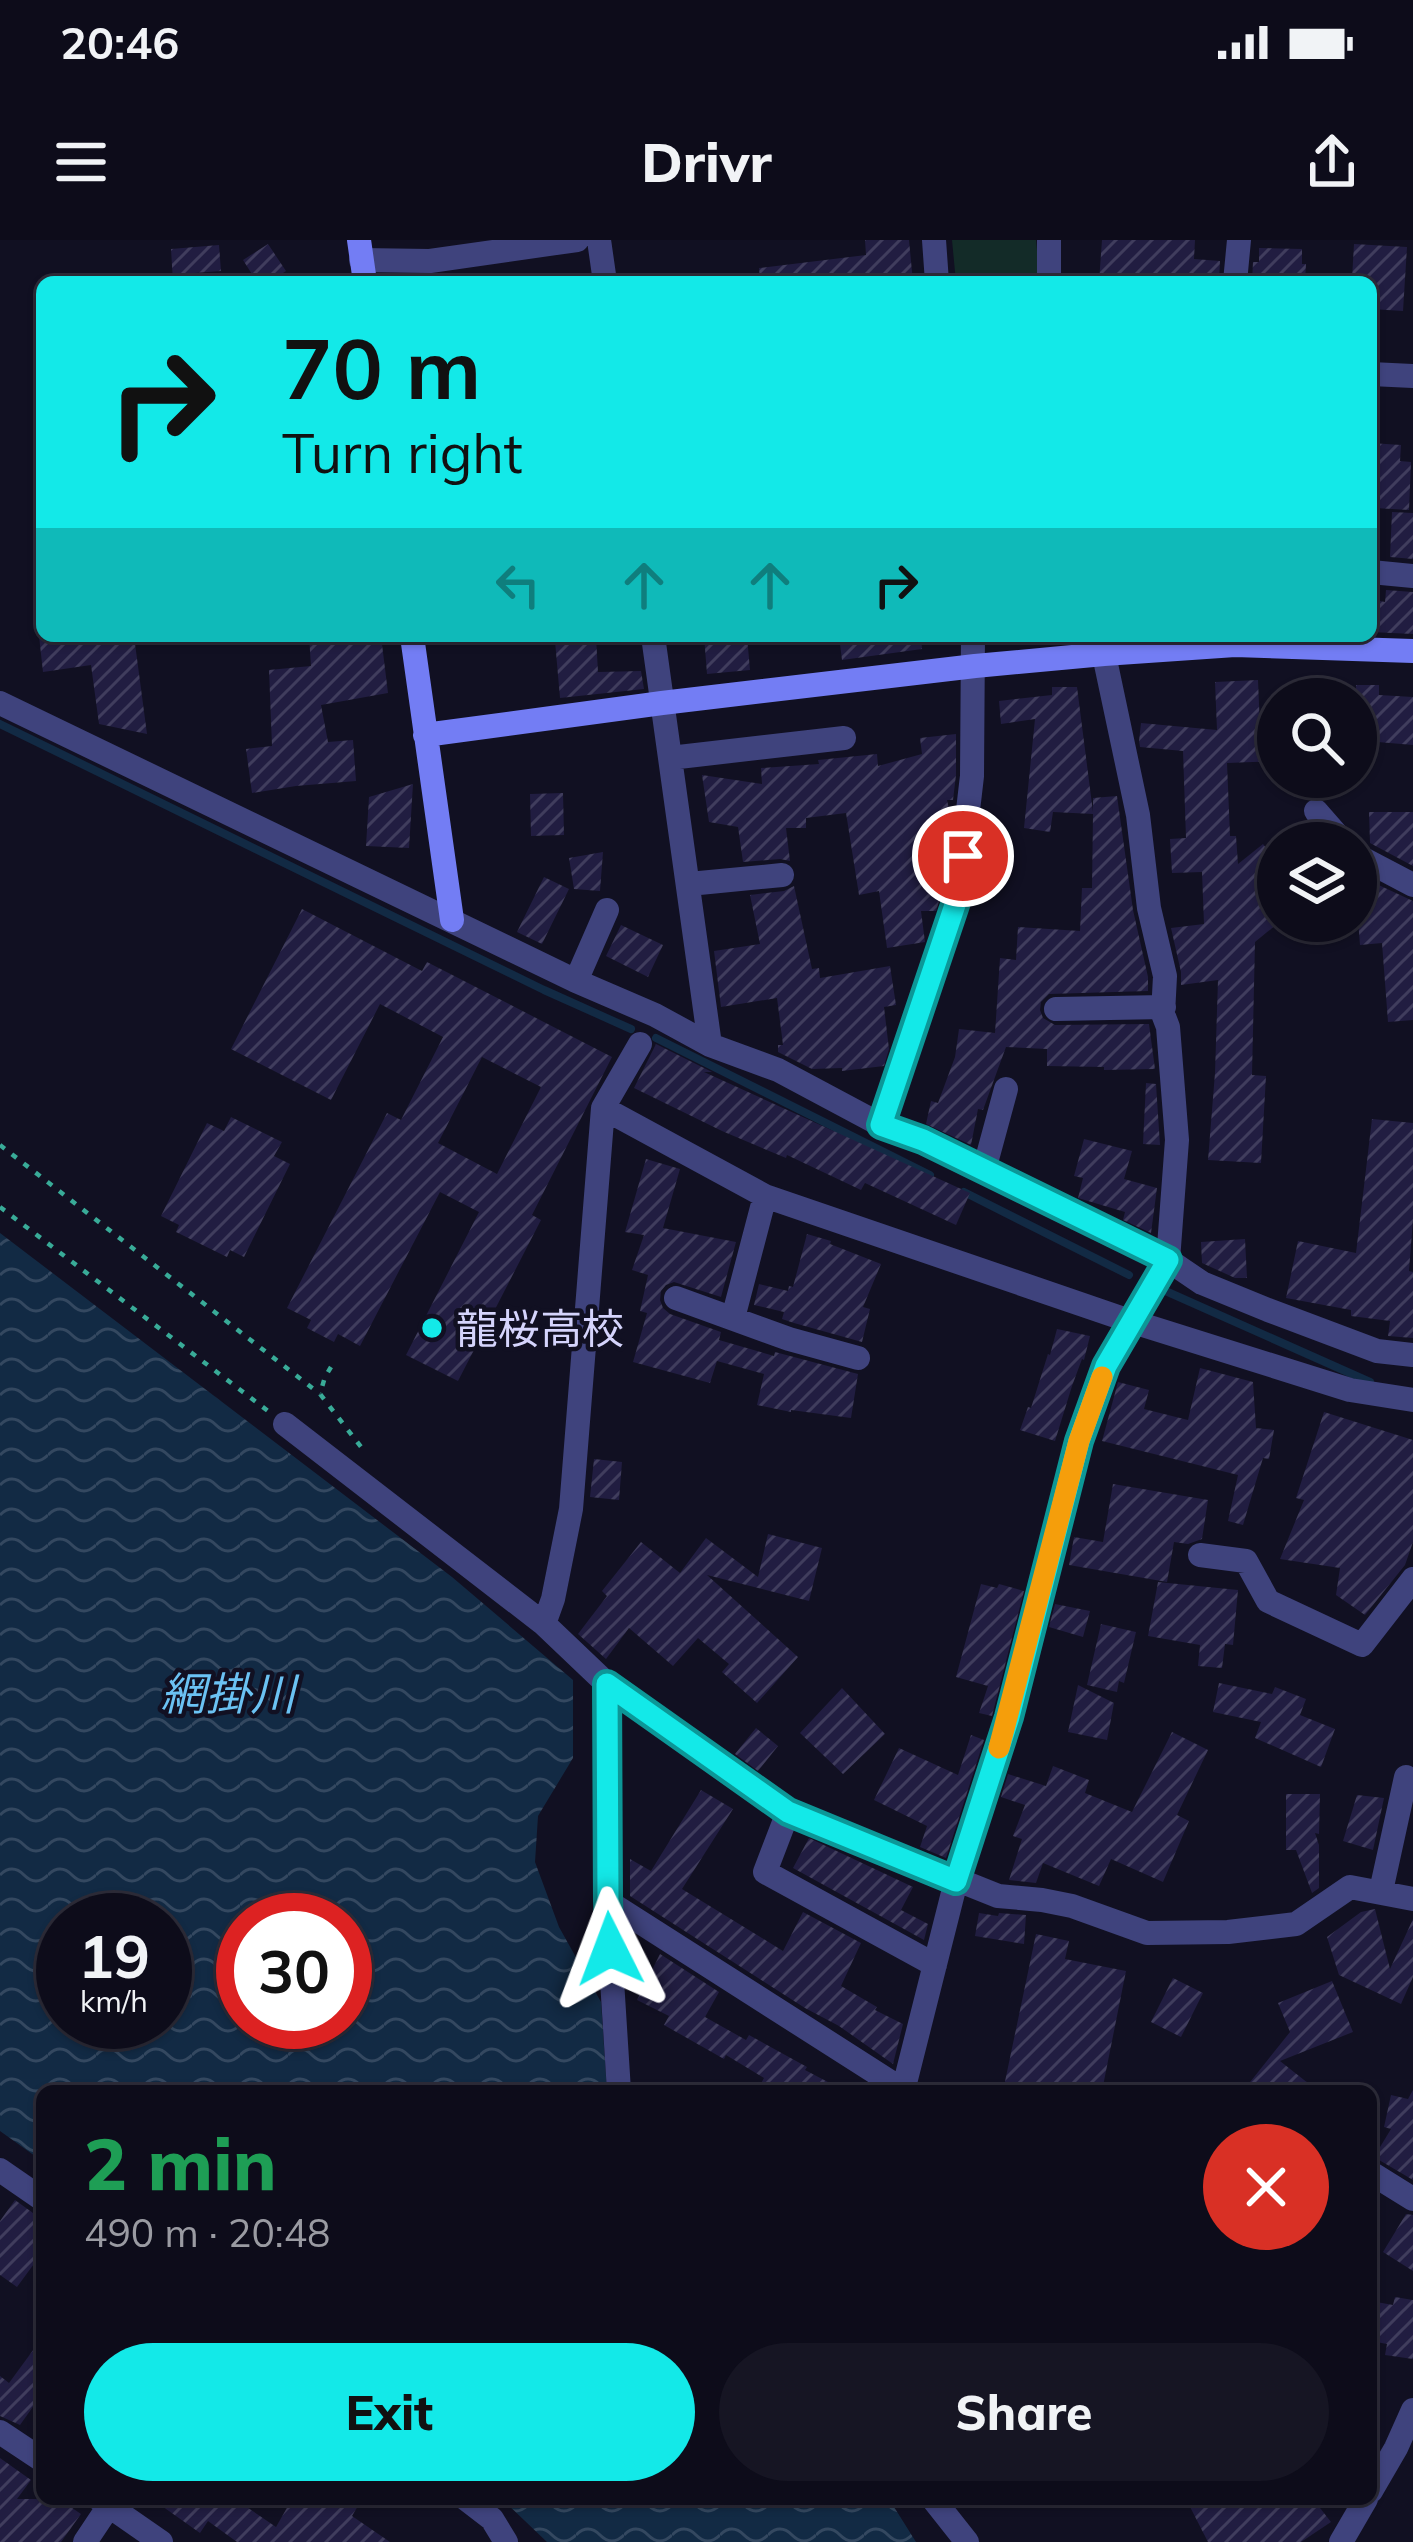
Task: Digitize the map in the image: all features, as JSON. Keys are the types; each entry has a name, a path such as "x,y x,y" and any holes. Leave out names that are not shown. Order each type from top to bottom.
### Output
{"street":[{"path":"362,261 430,261 577,240"},
{"path":"599,240 604,276"},
{"path":"934,240 937,276"},
{"path":"1048,276 1049,240"},
{"path":"1236,276 1239,240"},
{"path":"1377,374 1413,376"},
{"path":"1377,573 1413,576"},
{"path":"413,642 452,920"},
{"path":"654,642 710,1045"},
{"path":"881,1125 958,896 972,776 973,642"},
{"path":"425,735 975,666 1102,645 1413,651"},
{"path":"904,2085 956,1881 1009,1717 1079,1441 1106,1366 1168,1260 1177,1139 1163,1014 1165,976 1102,645"},
{"path":"0,703 710,1045 778,1070 881,1125 923,1140 1168,1260 1202,1282 1377,1351 1413,1355"},
{"path":"670,758 844,738"},
{"path":"1316,811 1326,822"},
{"path":"1377,866 1413,885"},
{"path":"689,884 782,875"},
{"path":"576,981 607,910"},
{"path":"1056,1009 1164,1007"},
{"path":"544,1624 571,1509 603,1108 640,1044"},
{"path":"985,1170 1006,1089"},
{"path":"603,1108 765,1196 1350,1390 1413,1400"},
{"path":"734,1318 765,1196"},
{"path":"676,1298 858,1358"},
{"path":"285,1424 544,1624 607,1684 788,1812 998,1896 1072,1906 1147,1933 1228,1932 1296,1924 1350,1887 1413,1899"},
{"path":"1200,1555 1246,1561 1268,1601 1362,1645 1413,1579"},
{"path":"607,1684 608,1901 619,2085"},
{"path":"1381,1891 1406,1777"},
{"path":"788,1812 765,1871 934,1965"},
{"path":"608,1901 894,2085"},
{"path":"0,2170 36,2195"},
{"path":"1377,2177 1413,2199"},
{"path":"1377,2481 1413,2410"},
{"path":"0,2432 36,2456"},
{"path":"85,2542 103,2505"},
{"path":"108,2505 161,2542"},
{"path":"474,2505 492,2518 506,2542"},
{"path":"938,2505 967,2542"},
{"path":"1341,2542 1363,2505"},
{"path":"478,2542 492,2518"}],"path":[{"path":"0,1145 320,1394 366,1453"},
{"path":"0,1208 285,1424"},
{"path":"320,1394 331,1367"}],"green space":[{"path":"952,240 1036,240 1039,276 955,276"}],"water":[{"name":"網掛川","path":"0,1233 452,1577 573,1680 573,1758 538,1816 535,1862 559,1927 601,2002 607,2085 36,2085 36,2157 0,2131"},
{"path":"508,2505 893,2505 916,2542 547,2542"}],"building":[{"path":"865,240 909,240 912,276 760,276 759,268 866,255"},
{"path":"1102,240 1195,240 1194,259 1220,261 1219,276 1099,276"},
{"path":"268,244 286,271 278,276 253,276 243,260"},
{"path":"1354,244 1407,247 1403,311 1377,309 1377,276 1352,276"},
{"path":"219,245 221,271 173,276 171,249"},
{"path":"1259,248 1302,249 1305,276 1252,276 1253,262 1259,262"},
{"path":"1377,443 1401,445 1400,461 1411,462 1409,510 1377,508"},
{"path":"1392,512 1413,513 1413,559 1390,557"},
{"path":"1386,590 1413,592 1413,634 1377,632 1377,600 1385,602"},
{"path":"40,642 135,642 147,734 99,724 91,665 43,672"},
{"path":"309,642 382,642 388,693 321,705 328,742 353,740 356,781 252,793 246,749 272,746 269,670 311,666"},
{"path":"555,642 596,642 598,672 641,671 644,689 560,698"},
{"path":"704,642 748,642 750,670 707,674"},
{"path":"840,642 921,642 922,649 842,660"},
{"path":"1257,680 1257,762 1227,763 1230,836 1236,836 1238,864 1257,849 1252,1075 1266,1076 1261,1163 1208,1160 1218,980 1181,985 1171,928 1204,924 1202,872 1172,873 1170,839 1186,838 1183,751 1140,747 1139,741 1141,723 1217,730 1215,682"},
{"path":"1377,685 1379,685 1379,695 1413,697 1413,745 1378,742 1378,752"},
{"path":"1052,687 1077,687 1093,812 1093,798 1117,796 1148,991 1049,994 1040,1010 1055,1025 1149,1024 1155,1069 1047,1066 1047,1049 1006,1047 983,1110 978,1109 971,1145 926,1124 931,1101 938,1103 955,1057 959,1029 995,1033 1000,958 1016,960 1018,927 1080,931 1082,888 1092,888 1093,814 1053,812 1050,832 1024,828 1035,719 1001,724 999,701 1052,695"},
{"path":"956,734 956,775 953,800 947,800 951,817 942,892 936,911 921,911 925,942 887,948 879,891 859,895 846,813 806,818 806,828 786,828 790,861 743,862 738,827 709,822 702,775 762,784 761,768 877,754 878,766 922,754 920,738"},
{"path":"413,784 409,848 366,846 369,797"},
{"path":"563,793 564,835 531,836 530,794"},
{"path":"1369,812 1413,812 1413,866 1377,847 1377,822 1369,822"},
{"path":"603,852 600,891 574,889 569,858"},
{"path":"544,877 569,889 542,944 517,932"},
{"path":"1377,884 1413,901 1413,1020 1388,1022 1382,943 1360,945 1377,942"},
{"path":"794,886 812,969 819,968 820,978 890,966 896,1005 884,1007 889,1049 884,1066 812,1069 778,1052 778,1045 783,1045 777,998 721,1007 714,951 760,944 750,895"},
{"path":"302,909 422,971 427,962 612,1057 532,1215 541,1220 458,1381 406,1355 479,1212 440,1192 360,1346 338,1334 334,1342 307,1328 311,1320 287,1308 387,1113 401,1120 443,1037 380,1004 331,1100 231,1049","holes":["482,1057 541,1087 497,1174 438,1143"]},
{"path":"621,925 663,945 648,977 606,956"},
{"path":"656,1044 712,1072 704,1072 970,1193 956,1225 865,1183 861,1190 722,1131 634,1088"},
{"path":"1146,1083 1156,1084 1160,1145 1143,1144"},
{"path":"231,1117 282,1142 274,1156 290,1164 244,1257 230,1250 227,1257 176,1232 179,1225 161,1216 207,1123 224,1131"},
{"path":"1372,1119 1413,1123 1409,1271 1413,1272 1413,1338 1388,1336 1390,1321 1286,1298 1298,1241 1356,1253"},
{"path":"1084,1139 1132,1151 1124,1179 1157,1188 1151,1233 1123,1220 1125,1212 1078,1198 1083,1178 1074,1176"},
{"path":"646,1159 680,1169 663,1228 736,1242 721,1297 674,1282 661,1291 663,1308 721,1332 719,1340 858,1374 851,1418 757,1405 764,1374 717,1361 710,1383 633,1362 647,1313 640,1311 648,1275 632,1270 644,1235 625,1232"},
{"path":"807,1234 881,1264 863,1307 870,1309 862,1342 782,1319 784,1312 754,1305 759,1284 788,1291 793,1287"},
{"path":"1245,1239 1247,1278 1235,1278 1202,1263 1201,1242"},
{"path":"1057,1329 1090,1336 1055,1441 1020,1430"},
{"path":"1200,1368 1253,1382 1256,1428 1274,1430 1269,1459 1263,1458 1243,1525 1228,1521 1238,1475 1102,1441 1118,1382 1149,1390 1144,1409 1188,1420"},
{"path":"1324,1412 1413,1440 1413,1542 1405,1565 1365,1615 1336,1595 1340,1568 1280,1559 1304,1500 1296,1498"},
{"path":"594,1459 622,1462 619,1500 590,1497"},
{"path":"1113,1484 1208,1500 1202,1539 1174,1542 1167,1582 1069,1565 1074,1537 1103,1542"},
{"path":"768,1534 822,1548 809,1601 707,1575 798,1657 757,1703 722,1672 729,1664 698,1638 673,1666 629,1628 606,1659 578,1634 607,1596 602,1591 641,1542 680,1573 706,1538 758,1577"},
{"path":"1158,1582 1238,1590 1233,1645 1225,1644 1222,1668 1198,1666 1200,1645 1148,1636"},
{"path":"981,1584 1024,1591 992,1716 979,1713 988,1686 956,1677"},
{"path":"1055,1604 1090,1611 1083,1637 1049,1627"},
{"path":"1101,1624 1136,1632 1124,1683 1119,1681 1117,1692 1087,1685"},
{"path":"1219,1683 1272,1694 1275,1687 1306,1699 1300,1715 1335,1729 1321,1767 1255,1738 1261,1722 1213,1712"},
{"path":"1078,1685 1114,1703 1107,1740 1068,1732"},
{"path":"842,1688 885,1734 843,1774 800,1733"},
{"path":"756,1728 778,1746 758,1771 735,1754"},
{"path":"1172,1732 1208,1750 1177,1815 1189,1821 1163,1882 1111,1859 1099,1886 1043,1863 1036,1883 1009,1880 1022,1839 1013,1836 1025,1805 1001,1797 1008,1774 1046,1786 1053,1766 1089,1780 1085,1793 1132,1812"},
{"path":"971,1735 984,1740 946,1858 920,1847 927,1826 874,1800 899,1748 958,1775"},
{"path":"701,1790 733,1809 682,1889 783,1951 803,1912 861,1943 841,1986 903,2024 893,2064 630,1896 630,1859 651,1871"},
{"path":"1286,1794 1320,1794 1319,1834 1315,1833 1319,1888 1312,1893 1296,1850 1286,1850"},
{"path":"1357,1795 1384,1798 1373,1850 1343,1841"},
{"path":"809,1838 913,1887 901,1910 928,1924 924,1940 793,1868"},
{"path":"1375,1909 1390,1969 1413,1919 1413,1977 1401,2004 1339,1975 1327,1937 1361,1912"},
{"path":"979,1913 1026,1915 1024,1944 975,1936"},
{"path":"1036,1934 1069,1941 1065,1959 1126,1971 1103,2085 1004,2085"},
{"path":"660,1954 719,1992 705,2017 746,2040 749,2035 834,2085 760,2085 764,2078 664,2025 669,2016 637,2000"},
{"path":"1173,1978 1203,1993 1181,2037 1151,2022"},
{"path":"1332,1981 1353,2032 1280,2061 1310,2085 1248,2085 1290,2032 1278,2003"},
{"path":"1413,2090 1413,2180 1377,2159 1391,2129 1384,2127 1391,2095 1408,2099"},
{"path":"15,2200 36,2214 36,2261 17,2287 0,2275 0,2221"},
{"path":"1406,2214 1413,2215 1413,2271 1383,2252"},
{"path":"1395,2297 1413,2300 1413,2359 1385,2355 1387,2344 1377,2342 1377,2302 1393,2305"},
{"path":"36,2346 36,2402 20,2425 0,2416 0,2376 9,2383"},
{"path":"0,2458 31,2480 17,2499 36,2499 36,2505 68,2505 81,2514 61,2542 0,2542"},
{"path":"160,2505 244,2505 276,2527 289,2505 358,2505 352,2516 390,2542 237,2542 208,2521 200,2533"},
{"path":"1189,2505 1318,2505 1331,2522 1301,2542 1208,2542"}],"waterway":[{"path":"0,724 631,1029"},
{"path":"656,1038 930,1175"},
{"path":"964,1192 1129,1275"},
{"path":"1161,1289 1370,1382"}],"slow traffic":[{"path":"999,1748 1079,1441 1102,1377"}],"place":[{"name":"龍桜高校","path":"432,1328"}],"route":[{"path":"610,1949 607,1684 788,1812 956,1881 1009,1717 1079,1441 1106,1366 1168,1260 923,1140 881,1125 958,896 963,856"}]}
